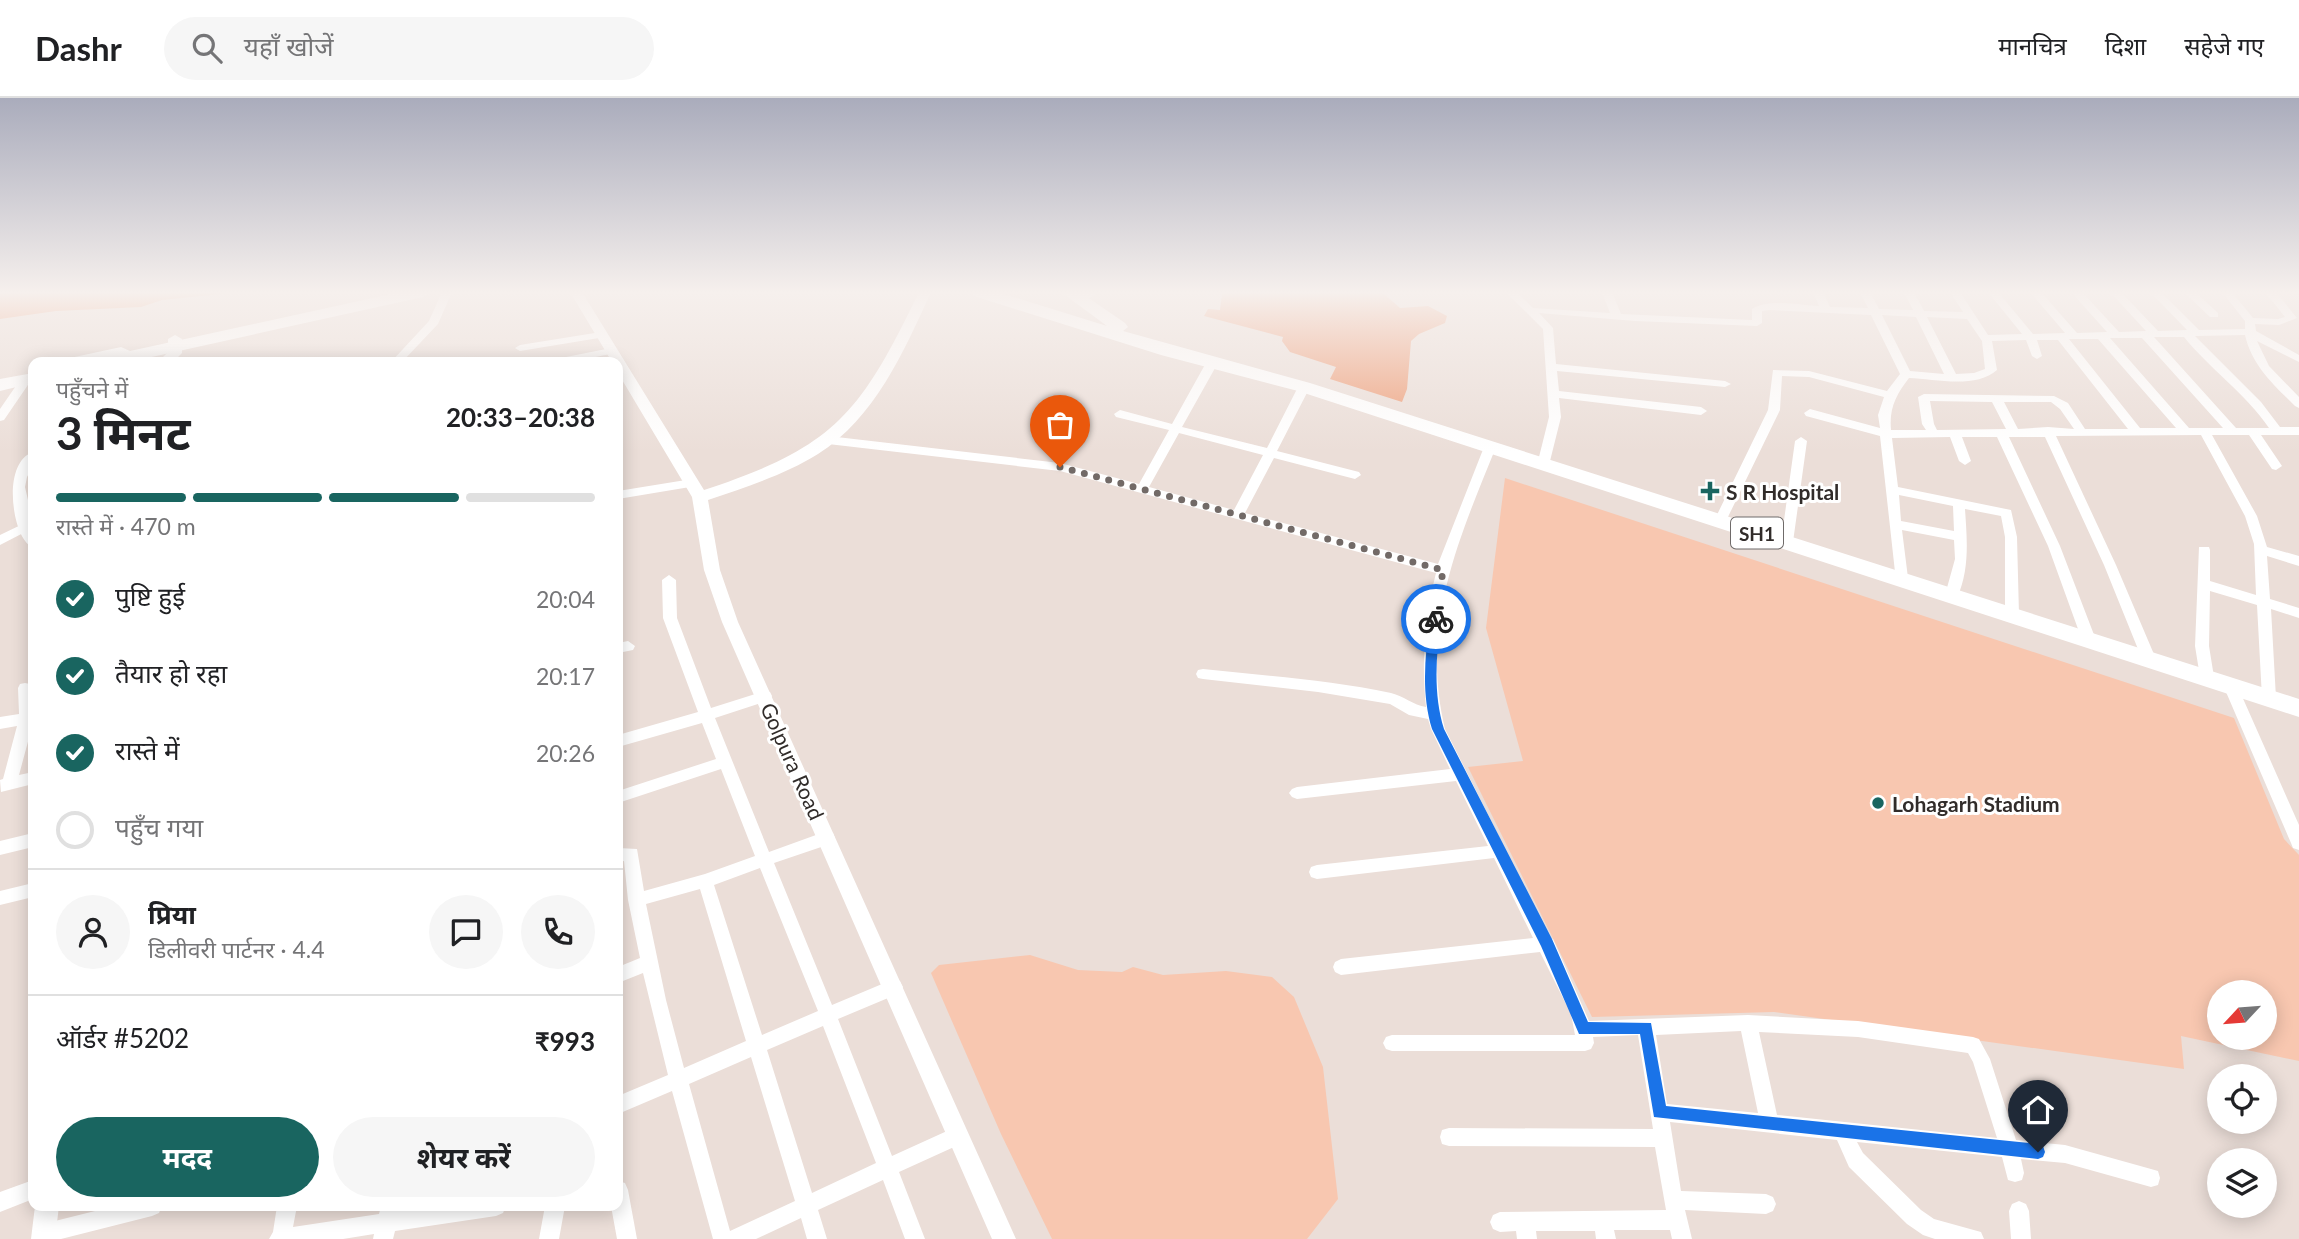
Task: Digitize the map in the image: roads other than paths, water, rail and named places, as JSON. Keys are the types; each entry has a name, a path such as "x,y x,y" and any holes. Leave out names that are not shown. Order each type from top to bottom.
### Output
{"main road":[{"path":"102,357 163,345"},
{"path":"124,357 167,345"},
{"name":"SH1","path":"1149,345 1304,387 2299,708"},
{"name":"SH1","path":"1177,345 1213,361"},
{"path":"0,378 28,376"},
{"path":"0,385 28,377"}],"street":[{"path":"520,348 567,345"},
{"path":"569,357 600,345"},
{"path":"623,495 696,490 784,464 828,440 868,398 899,345"},
{"path":"1543,465 1555,417 1550,345"},
{"path":"1891,345 1906,374"},
{"path":"1936,345 1951,376"},
{"path":"1906,374 1973,377 1986,374 1991,370 1986,345"},
{"path":"2033,345 2037,356"},
{"path":"2068,345 2136,431"},
{"path":"2110,345 2185,431"},
{"path":"2160,345 2232,431"},
{"path":"2198,345 2204,356 2220,369 2277,431"},
{"path":"2254,345 2258,363 2299,404"},
{"path":"2279,345 2299,359"},
{"path":"1142,489 1213,361"},
{"path":"1553,367 1725,384"},
{"name":"Golpura Road","path":"623,371 696,490 712,570 730,622 765,695 1004,1239"},
{"path":"1720,521 1773,410 1777,372 1809,374 1890,395"},
{"path":"1901,578 1884,415 1890,395 1906,374"},
{"path":"0,417 28,380"},
{"path":"1238,515 1304,387"},
{"path":"1554,394 1701,411"},
{"path":"1933,433 1928,424 1924,397 2054,399 2064,406 2081,431"},
{"path":"1996,398 2089,640"},
{"path":"1810,413 1888,434 2299,431"},
{"path":"1120,414 1355,475"},
{"path":"2048,431 2110,565 2149,659"},
{"path":"2204,431 2251,516 2261,550 2269,698"},
{"path":"2252,431 2276,466"},
{"path":"1954,433 1965,461"},
{"path":"828,440 1060,467 1443,570"},
{"path":"1787,542 1801,441"},
{"path":"1392,1044 1585,1043 1584,1029 1547,944 1433,714 1430,658 1443,570 1490,447"},
{"path":"28,461 25,480 16,497 28,529"},
{"path":"1893,491 2007,513 2011,537 2012,615"},
{"path":"1952,595 1961,559 1959,504"},
{"path":"1896,524 1962,537"},
{"path":"0,541 28,534"},
{"path":"2204,550 2202,646 2207,677"},
{"path":"2261,550 2299,561"},
{"path":"669,580 670,618 706,715 915,1239"},
{"path":"2203,584 2299,613"},
{"path":"1203,674 1318,687 1393,699 1414,711 1433,714"},
{"path":"2230,685 2299,843"},
{"path":"25,688 28,705"},
{"path":"623,740 662,730 765,695"},
{"path":"0,723 28,717"},
{"path":"5,785 28,722"},
{"path":"623,795 725,762"},
{"path":"1297,793 1461,774"},
{"path":"5,785 28,779"},
{"path":"636,900 705,881 827,838"},
{"path":"0,848 28,841"},
{"path":"1317,872 1500,851"},
{"path":"623,855 631,854 636,900 648,963 723,1239"},
{"path":"705,881 817,1239"},
{"path":"0,898 28,891"},
{"path":"1341,967 1547,944"},
{"path":"623,973 648,963"},
{"path":"623,1103 894,987"},
{"path":"1584,1029 1748,1023 1858,1029 1973,1045 1981,1059 2015,1172"},
{"path":"1748,1023 1770,1124"},
{"path":"1500,1222 1526,1230 1680,1229 1646,1028"},
{"path":"1660,1112 2066,1154 2151,1178"},
{"path":"1843,1132 1856,1160 1931,1233 1974,1239"},
{"path":"734,1239 958,1135"},
{"path":"1449,1137 1664,1138"},
{"path":"0,1202 28,1192"},
{"path":"1673,1200 1766,1204"},
{"path":"46,1211 43,1237 134,1211"},
{"path":"287,1211 285,1238 464,1211"},
{"path":"549,1239 554,1211"},
{"path":"622,1211 627,1239"},
{"path":"2019,1211 2021,1239"}],"place":[{"name":"S R Hospital","path":"1710,491"},
{"name":"Lohagarh Stadium","path":"1878,803"}]}
